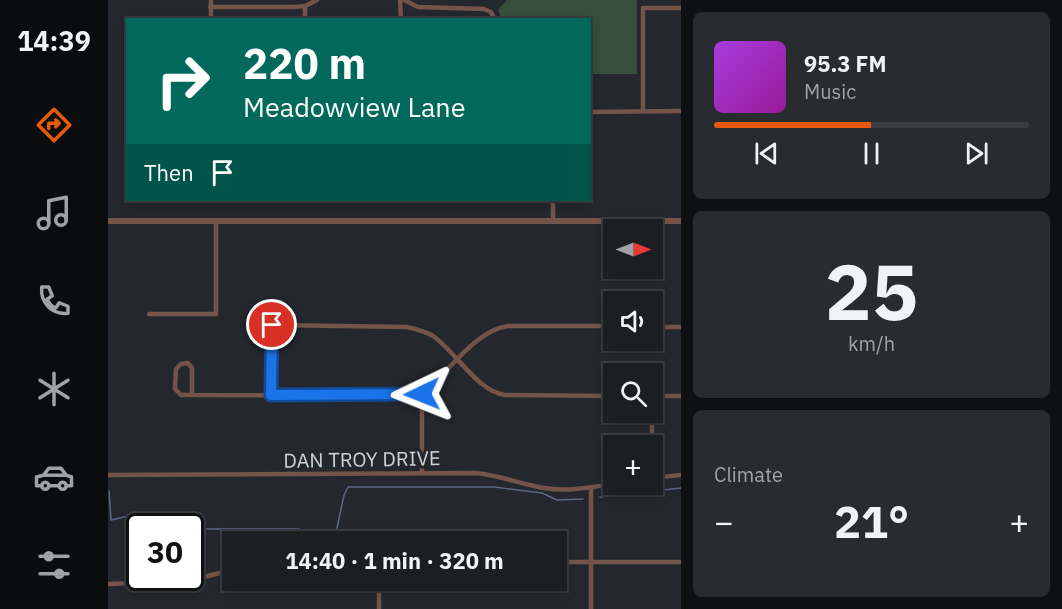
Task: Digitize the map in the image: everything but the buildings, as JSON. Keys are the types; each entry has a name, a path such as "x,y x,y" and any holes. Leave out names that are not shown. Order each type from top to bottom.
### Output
{"street":[{"path":"211,0 211,18"},
{"path":"210,7 305,6 317,0"},
{"path":"401,18 402,0 418,7 488,10 494,18"},
{"path":"466,0 466,8"},
{"path":"305,6 305,18"},
{"path":"643,111 643,8 681,8"},
{"path":"591,112 681,111"},
{"path":"553,201 553,222"},
{"path":"108,221 681,221"},
{"path":"149,314 216,314 216,221"},
{"path":"271,395 272,325 407,327 434,337 484,385 500,395 603,396"},
{"path":"192,395 192,368 188,363 181,364 176,369 176,389 181,395 192,395 271,395 422,394 484,335 501,327 603,326"},
{"path":"663,327 681,327"},
{"path":"422,394 422,473"},
{"path":"663,396 681,396"},
{"name":"DAN TROY DRIVE","path":"108,475 486,474 552,489 603,485"},
{"path":"663,477 681,475"},
{"path":"591,487 591,609"},
{"path":"567,562 681,562"},
{"path":"108,584 187,581 222,572"},
{"path":"378,609 379,591"}],"green space":[{"path":"507,0 637,0 637,74 591,74 591,18 502,18 498,10"}],"waterway":[{"path":"204,529 299,529 306,535 336,533 344,495 348,487 494,487 542,493 557,500 583,499"},
{"path":"600,497 681,488"},
{"path":"109,491 111,520 126,517"}],"route":[{"path":"272,325 271,395 417,396 422,394"}]}
